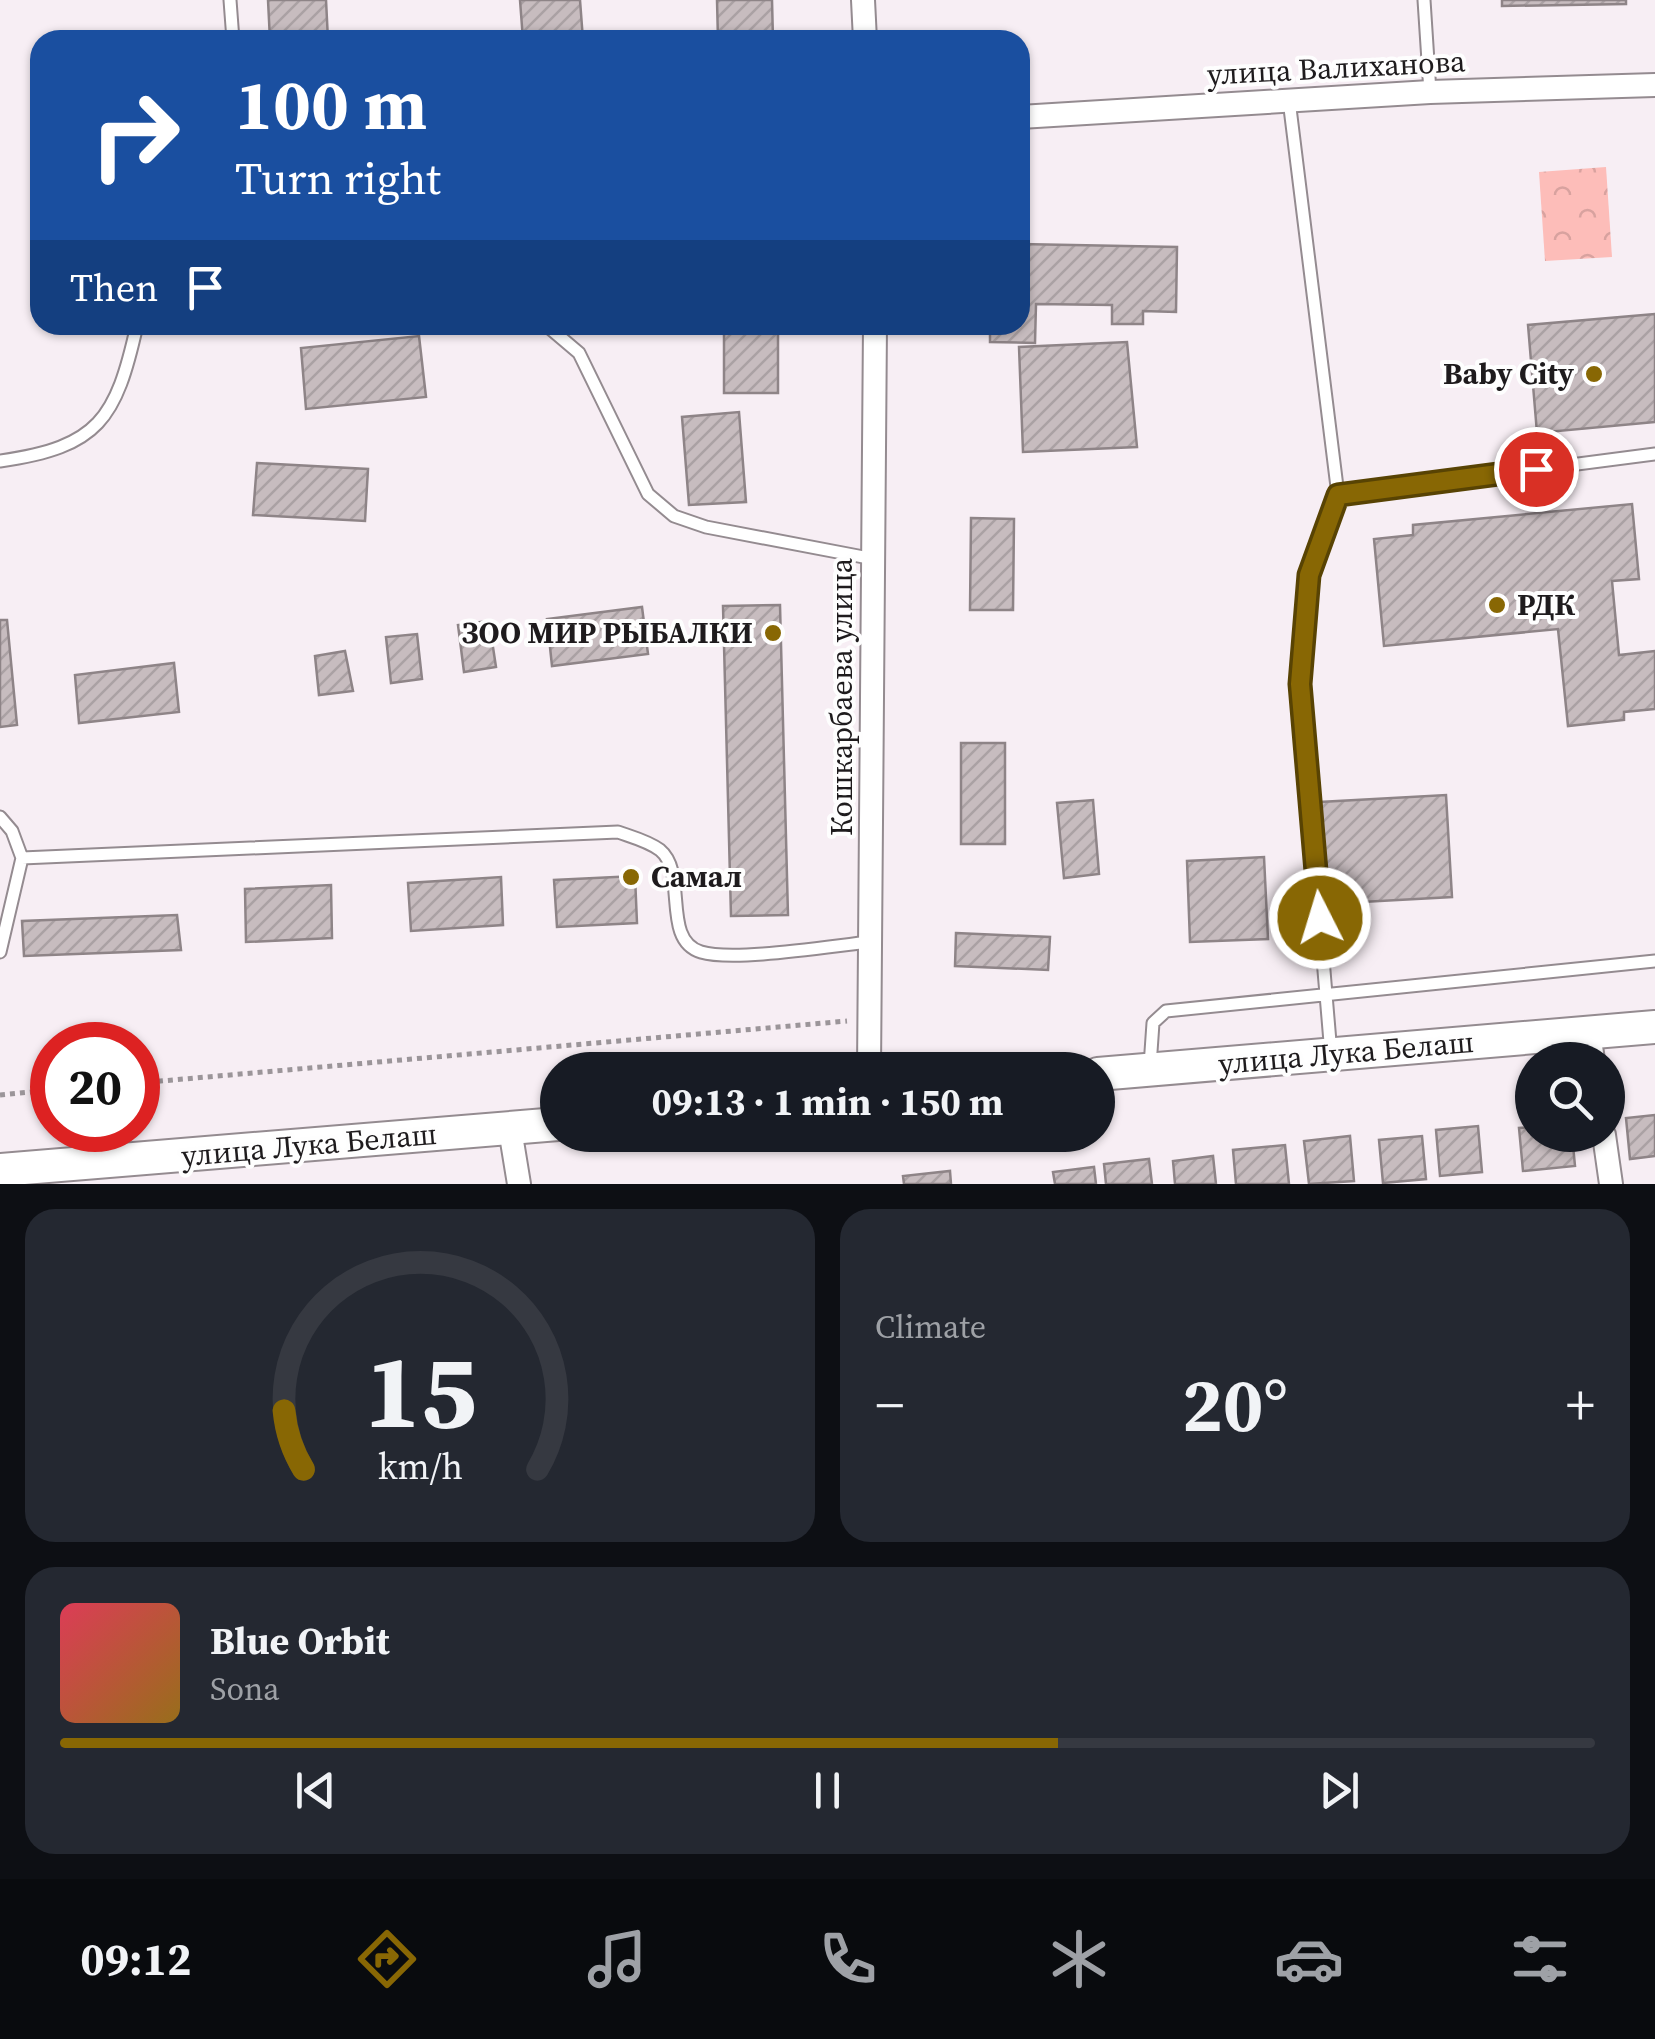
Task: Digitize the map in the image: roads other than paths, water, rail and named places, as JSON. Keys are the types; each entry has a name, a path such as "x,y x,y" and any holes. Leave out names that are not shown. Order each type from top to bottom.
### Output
{"main road":[{"name":"улица Лука Белаш","path":"1607,1042 1655,1027"},
{"name":"улица Лука Белаш","path":"1115,1073 1331,1054 1515,1049"},
{"name":"улица Лука Белаш","path":"0,1170 540,1126"}],"street":[{"path":"863,0 865,30"},
{"name":"улица Валиханова","path":"1030,116 1430,92 1655,85"},
{"name":"Кошкарбаева улица","path":"869,1052 876,335"},
{"path":"510,1129 519,1184"},
{"path":"1606,1152 1611,1184"}],"lane":[{"path":"230,0 232,30"},
{"path":"1424,0 1430,92"},
{"path":"1289,100 1338,495 1309,575 1300,684 1331,1054"},
{"path":"0,462 72,444 98,426 118,393 135,335"},
{"path":"557,335 579,354 648,494 674,516 706,527 874,559"},
{"path":"1338,495 1655,454"},
{"path":"0,818 12,831 22,858 0,952"},
{"path":"22,858 618,832 664,852 672,872 682,936 696,951 721,956 870,942"},
{"path":"1150,1070 1153,1023 1166,1012 1655,961"}],"place":[{"name":"Baby City","path":"1594,374"},
{"name":"РДК","path":"1497,605"},
{"name":"ЗОО МИР РЫБАЛКИ","path":"773,633"},
{"name":"Самал","path":"631,877"}]}
